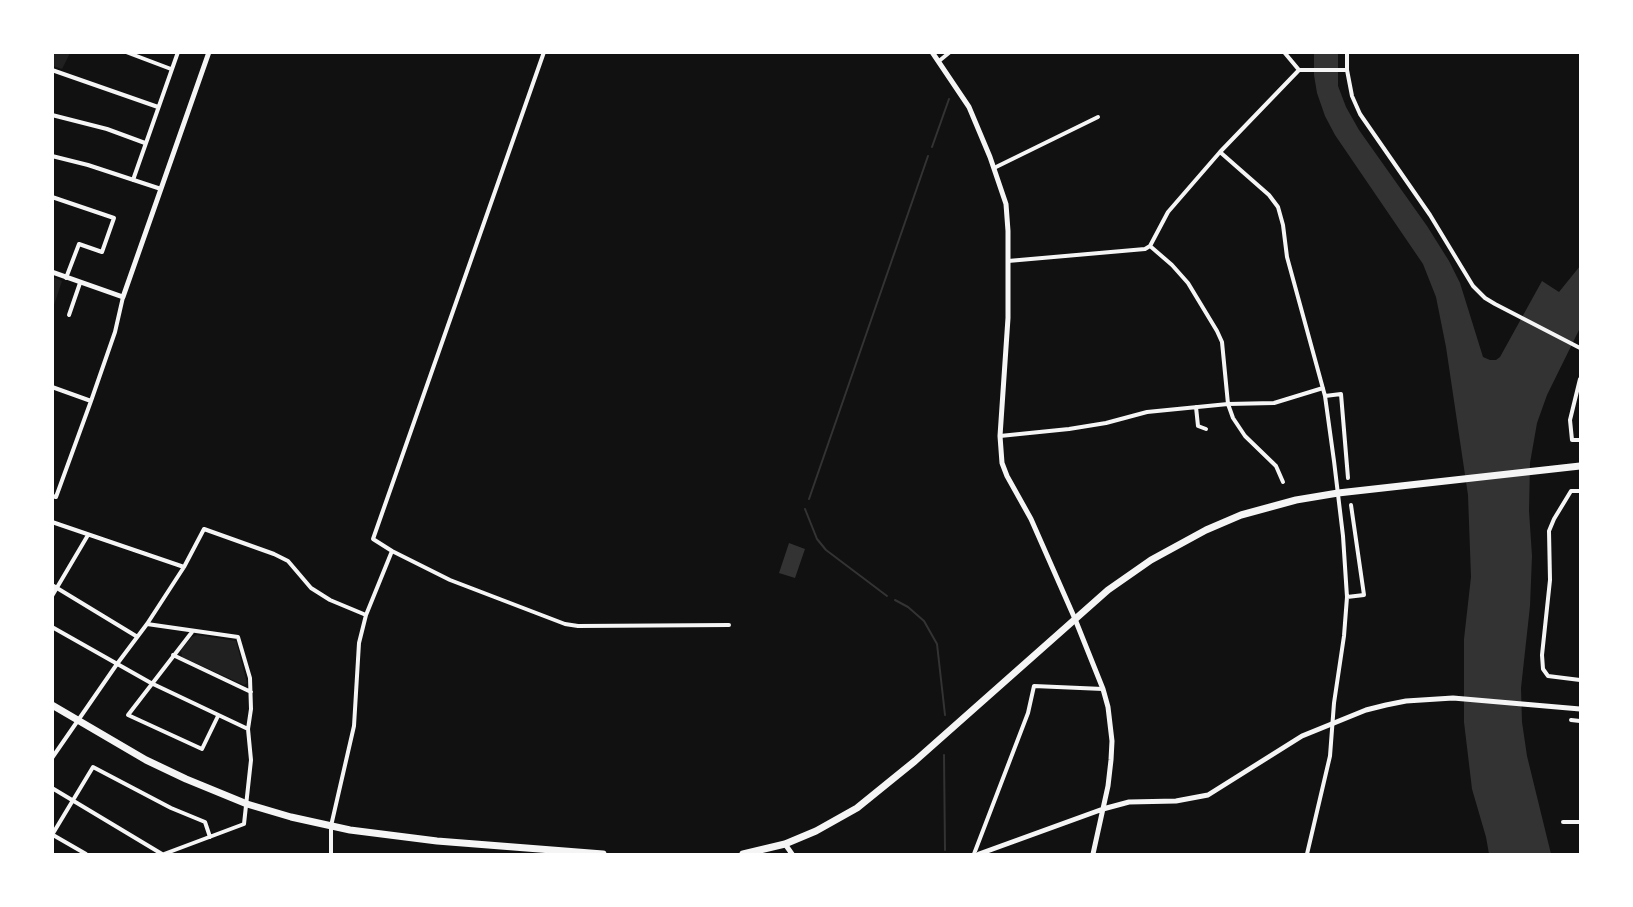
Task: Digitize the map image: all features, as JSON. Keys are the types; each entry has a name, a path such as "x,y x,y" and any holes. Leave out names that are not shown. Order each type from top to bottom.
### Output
{"main road":[{"path":"743,855 785,844 816,831 841,819 872,798 1108,590 1173,547 1206,530 1241,515 1296,500 1338,493 1581,466"},
{"path":"52,705 146,760 247,804 331,826 437,842 538,852 603,855"}],"street":[{"path":"126,52 171,69"},
{"path":"133,180 178,52"},
{"path":"52,496 56,497 91,400 115,332 123,297 209,52"},
{"path":"544,52 373,539 450,580 565,624 578,626 729,625"},
{"path":"932,52 969,107 994,168 1007,211 1008,318 1000,436 1004,470 1031,519 1075,619 1108,707 1112,760 1093,855"},
{"path":"939,61 950,52"},
{"path":"1284,52 1299,70"},
{"path":"1347,52 1347,70 1352,96 1360,114 1430,215 1473,286 1485,298 1515,316 1580,348"},
{"path":"52,70 158,107"},
{"path":"1008,261 1121,253 1150,246 1168,212 1220,152 1299,70 1347,70"},
{"path":"52,115 106,129 145,143"},
{"path":"994,168 1098,117"},
{"path":"1220,152 1269,195 1278,207 1287,257 1325,396 1338,493 1347,597 1330,756 1307,855"},
{"path":"52,156 88,165 161,189"},
{"path":"52,197 114,218 102,252 79,244 66,278"},
{"path":"1150,246 1188,283 1217,331 1222,342 1228,404 1233,418 1245,436 1276,466 1283,482"},
{"path":"52,272 123,297"},
{"path":"69,315 80,283"},
{"path":"1581,379 1570,420 1572,440 1581,440"},
{"path":"52,387 91,400"},
{"path":"1000,436 1106,423 1147,412 1228,404 1274,403 1323,388"},
{"path":"1325,396 1341,394 1348,478"},
{"path":"1196,407 1198,426 1206,429"},
{"path":"1581,491 1571,491 1549,531 1550,580 1542,655 1543,669 1548,676 1581,680"},
{"path":"1347,597 1364,595 1351,505"},
{"path":"52,522 184,567"},
{"path":"52,758 136,636 147,624 184,567 204,529 288,561 310,588 330,600 366,615"},
{"path":"52,596 88,535"},
{"path":"331,855 331,826 354,726 357,661 366,615 392,551"},
{"path":"52,585 136,636"},
{"path":"52,789 163,855 244,824 251,760 248,729 251,692 250,678 238,637 147,624"},
{"path":"52,627 151,683 248,729"},
{"path":"193,631 128,715 202,749 218,716"},
{"path":"173,655 251,692"},
{"path":"974,855 1028,713 1034,686 1103,690"},
{"path":"978,855 1103,809 1129,802 1176,801 1208,795 1302,736 1332,723 1386,705 1406,701 1453,699 1581,710"},
{"path":"1570,720 1581,721"},
{"path":"86,855 53,835 93,767 171,808 205,822 210,837"},
{"path":"1563,822 1581,822"},
{"path":"785,844 792,855"}],"shaded area":[{"path":"53,52 70,53 62,69 53,66"},
{"path":"1314,53 1338,53 1338,86 1346,107 1359,130 1449,261 1460,283 1483,357 1496,360 1500,357 1542,281 1559,292 1580,266 1580,328 1547,395 1537,423 1530,463 1529,511 1532,556 1530,606 1521,688 1522,722 1527,756 1551,854 1489,854 1472,789 1464,722 1464,639 1471,577 1468,495 1446,347 1436,297 1423,264 1335,135 1325,116 1317,93"},
{"path":"53,277 62,281 53,308"},
{"path":"789,543 805,549 795,578 779,573"},
{"path":"197,635 236,641 247,683 244,685 182,657 181,650 192,637"}],"waterway":[{"path":"932,147 949,99"},
{"path":"809,499 928,156"},
{"path":"805,509 817,539 826,550 887,596"},
{"path":"895,600 908,607 924,621 937,644 945,715"},
{"path":"944,755 945,850"}]}
